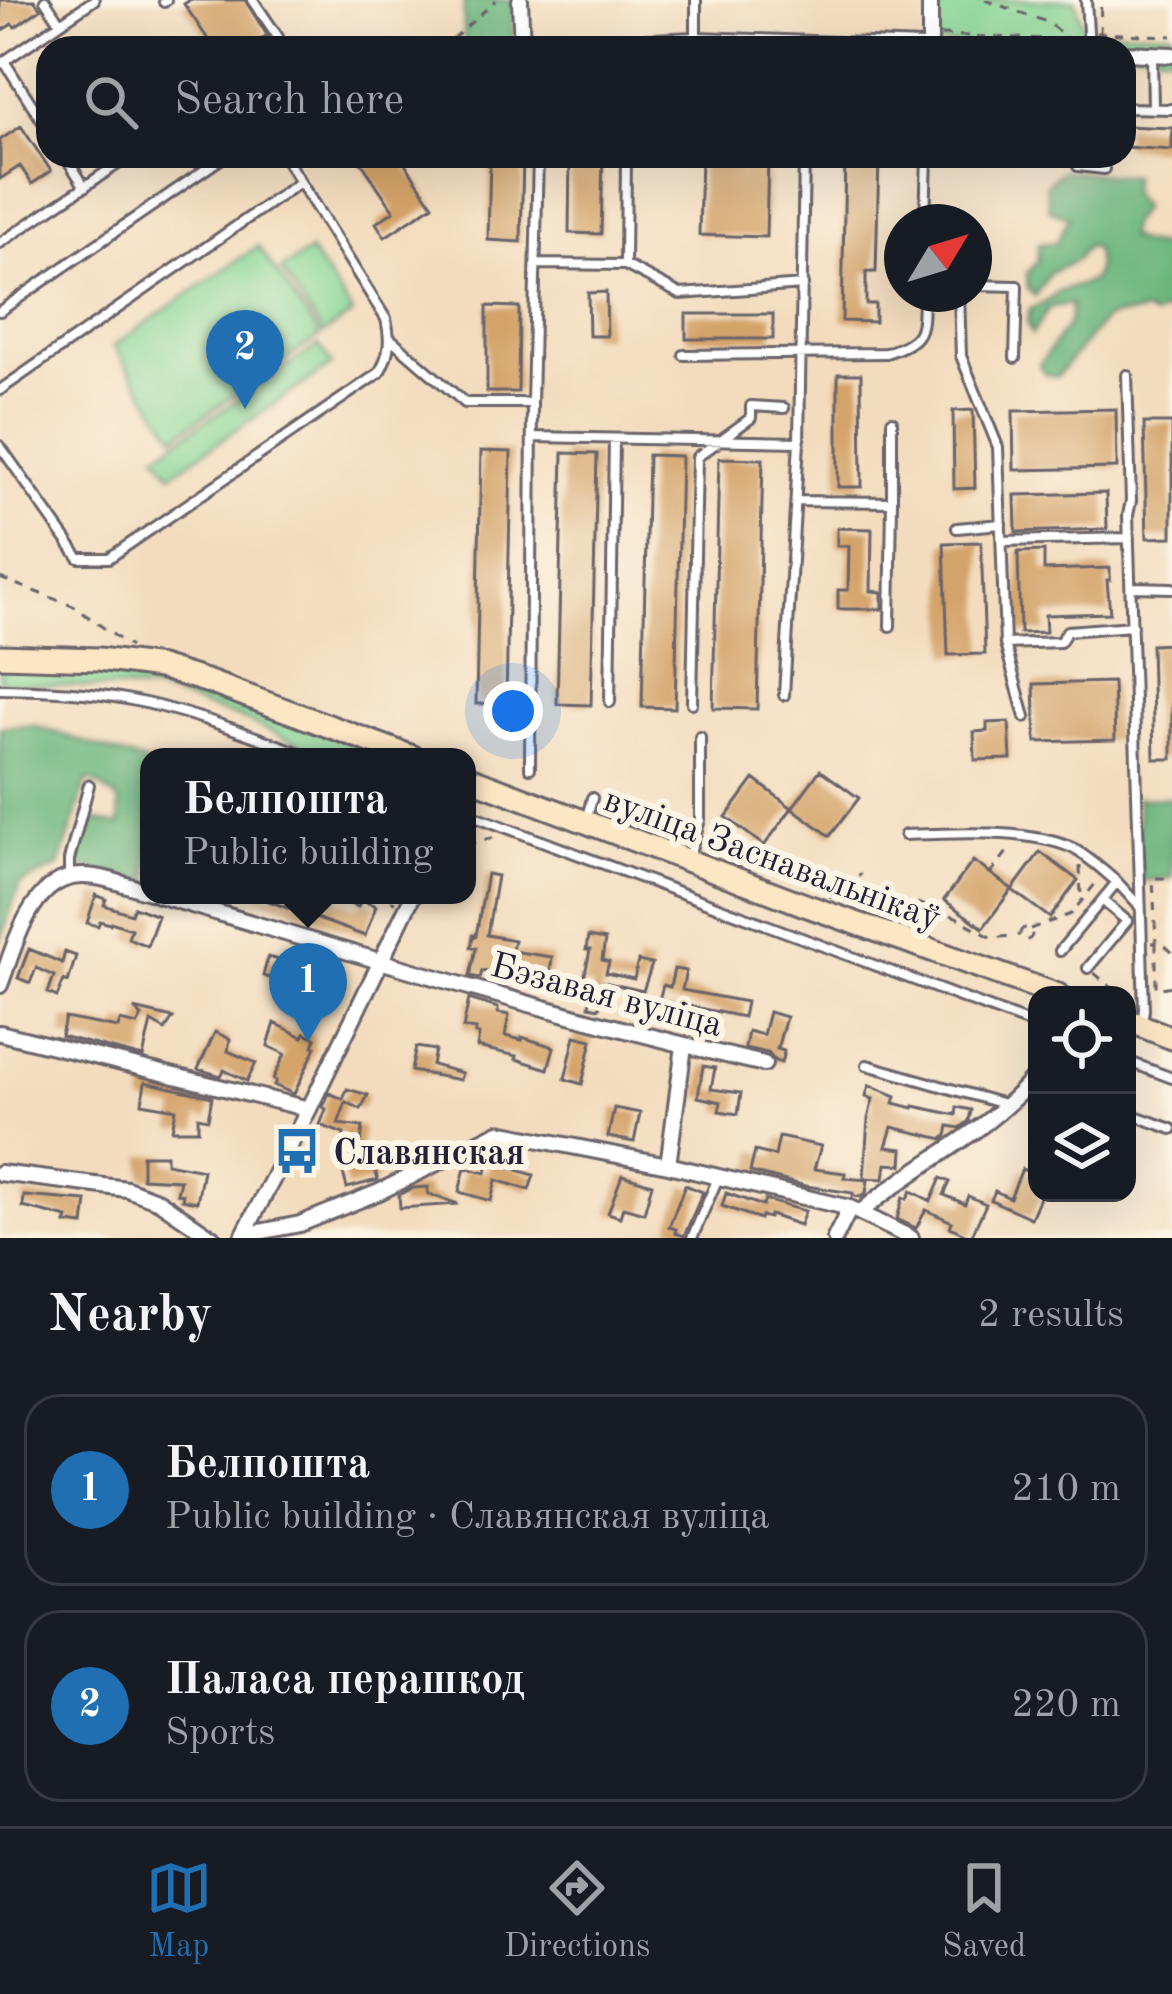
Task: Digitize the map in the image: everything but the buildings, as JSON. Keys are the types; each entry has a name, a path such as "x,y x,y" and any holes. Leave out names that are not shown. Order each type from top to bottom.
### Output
{"main road":[{"path":"0,656 99,659 175,671 388,748"},
{"name":"вуліца Заснавальнікаў","path":"476,780 1033,986"},
{"path":"1136,1024 1172,1038"}],"street":[{"path":"520,0 521,36"},
{"path":"928,36 930,0"},
{"path":"1136,53 1172,55"},
{"path":"0,985 22,927 50,887 69,877 100,878 140,889"},
{"name":"Бэзавая вуліца","path":"187,904 381,964 764,1064"},
{"path":"243,1237 409,904"},
{"path":"0,1033 309,1109"},
{"path":"668,1165 684,1046"},
{"path":"835,1238 855,1210 976,1132 1028,1085"},
{"path":"243,1237 300,1224 359,1200 500,1132 668,1165 855,1210 911,1238"},
{"path":"0,1173 127,1189 159,1201 213,1238"}],"lane":[{"path":"45,0 60,23"},
{"path":"41,36 94,0"},
{"path":"253,0 277,36"},
{"path":"696,0 696,36"},
{"path":"1086,0 1094,36"},
{"path":"36,40 2,63 36,113"},
{"path":"1152,54 1153,109"},
{"path":"1136,108 1172,110"},
{"path":"73,168 85,187"},
{"path":"0,244 113,168"},
{"path":"0,311 208,168"},
{"path":"0,446 79,558 109,558 380,373 389,356 386,319 291,168"},
{"path":"530,768 538,168"},
{"path":"625,265 626,168"},
{"path":"784,695 799,442 805,168"},
{"path":"926,204 927,168"},
{"path":"1095,168 1104,169"},
{"path":"0,390 300,182"},
{"path":"535,264 625,265 680,294 803,285"},
{"path":"992,285 1017,286 1015,358"},
{"path":"684,355 886,353 910,345 922,328 922,312"},
{"path":"960,312 961,356 998,447 1005,644 1025,717"},
{"path":"390,338 465,404 532,404"},
{"path":"1126,375 1144,1010 1136,1020"},
{"path":"692,703 698,457 751,418 751,406 784,408"},
{"path":"890,626 892,422"},
{"path":"532,437 799,442"},
{"path":"610,702 614,439"},
{"path":"796,500 892,502"},
{"path":"957,528 1001,524"},
{"path":"1002,542 1129,538"},
{"path":"1132,587 1172,588"},
{"path":"1005,644 1060,641 1066,631 1132,626"},
{"path":"0,689 132,700 285,748"},
{"path":"688,861 700,820 700,737"},
{"path":"69,877 69,860 89,785"},
{"path":"585,822 592,798"},
{"path":"476,816 1028,1023"},
{"path":"905,835 1044,838 1080,853 1141,908"},
{"path":"1060,951 1117,882"},
{"path":"1088,968 1127,921 1103,901"},
{"path":"1136,1064 1172,1078"},
{"path":"867,1065 1006,1105"},
{"path":"1136,1116 1172,1129"},
{"path":"692,1238 718,1178"}],"path":[{"path":"456,36 496,0"},
{"path":"985,0 1047,22 1064,36"},
{"path":"1095,33 1101,0"},
{"path":"1084,36 1172,36"},
{"path":"0,578 75,607 141,656"},
{"path":"476,842 504,835"},
{"path":"990,874 1016,837"},
{"path":"1080,853 1082,901"},
{"path":"917,903 956,917 992,938 1020,935 1024,940 1032,935 1030,929 1071,914 1105,872"},
{"path":"821,902 861,874"},
{"path":"1172,878 1153,878 1156,989 1172,986"},
{"path":"1156,943 1172,952"},
{"path":"1088,968 1109,986"},
{"path":"1096,986 1101,979"}],"green space":[{"path":"464,0 513,0 514,36 464,36"},
{"path":"935,0 1075,0 1084,30 1172,32 1172,54 1136,51 1136,36 934,36"},
{"path":"1062,171 1132,176 1131,194 1142,207 1127,237 1172,248 1172,310 1153,317 1145,312 1105,319 1056,377 1045,374 1039,365 1069,323 1071,304 1050,307 1032,334 1027,324 1030,309 1056,293 1093,280 1097,266 1095,250 1087,245 1076,260 1049,274 1035,296 1028,289 1027,273 1038,261 1038,244 1056,243 1069,217 1049,209 1046,184"},
{"path":"258,246 320,336 175,436 113,346"},
{"path":"310,251 353,314 323,334 281,270"},
{"path":"319,345 332,365 171,474 157,454"},
{"path":"0,660 190,681 367,748 309,748 237,717 156,691 0,682"},
{"path":"34,725 140,761 140,881 85,868 75,857 87,818 120,826 119,801 87,781 59,867 20,884 0,942 0,727"},
{"path":"1137,798 1172,798 1172,878 1140,881"}],"place":[{"name":"Паласа перашкод","path":"245,409"},
{"name":"Белпошта","path":"308,1042"},
{"name":"Славянская","path":"297,1151"}]}
